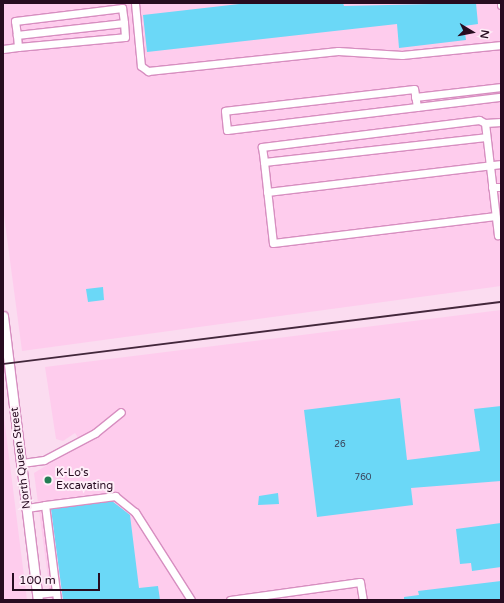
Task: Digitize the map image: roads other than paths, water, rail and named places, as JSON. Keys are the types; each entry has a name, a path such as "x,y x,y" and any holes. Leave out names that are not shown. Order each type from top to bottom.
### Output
{"main road":[{"name":"North Queen Street","path":"3,316 38,597"}],"lane":[{"path":"135,3 141,66 148,71 338,51 402,56 501,45"},
{"path":"3,49 125,37 122,8 14,21 18,47"},
{"path":"17,35 124,23"},
{"path":"415,97 501,87"},
{"path":"417,107 414,89 225,111 227,130 501,97"},
{"path":"495,216 273,243 262,147 479,120 485,123 501,122"},
{"path":"485,123 495,216 498,235 501,234"},
{"path":"264,162 486,137"},
{"path":"267,192 501,164"},
{"path":"492,187 501,186"},
{"path":"22,464 44,460 83,438 118,414"},
{"path":"27,508 115,496 135,512 190,600"},
{"path":"45,506 56,600"},
{"path":"230,600 360,582 363,600"},
{"path":"38,597 56,592"}],"railway":[{"path":"3,364 501,302"}],"place":[{"name":"K-Lo's Excavating","path":"48,480"}]}
